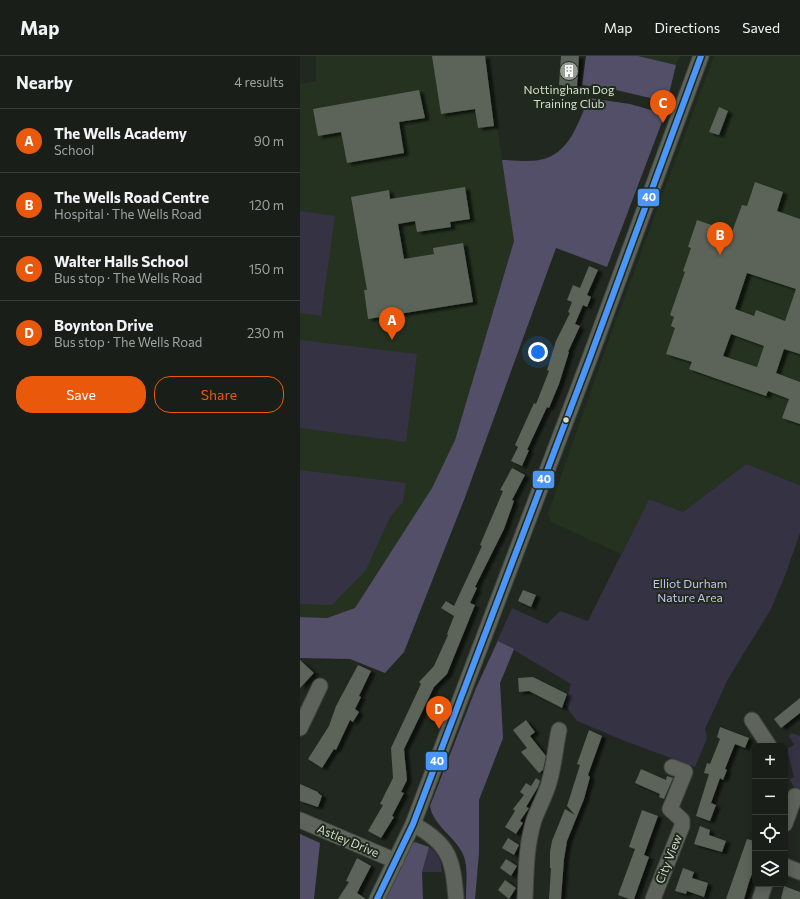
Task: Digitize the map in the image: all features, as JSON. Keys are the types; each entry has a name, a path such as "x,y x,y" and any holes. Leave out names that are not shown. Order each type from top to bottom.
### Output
{"street":[{"path":"377,899 413,824 587,367 701,56"},
{"path":"300,728 304,710 320,686"},
{"path":"752,720 767,743"},
{"path":"525,899 526,851 534,819 548,787 555,761 555,747 559,730"},
{"name":"City View","path":"657,898 682,826 682,820 670,809 684,772 672,766"},
{"path":"787,815 793,793"},
{"name":"Astley Drive","path":"300,820 396,861"},
{"path":"413,824 444,847 452,863 456,899"},
{"path":"788,867 800,872"},
{"path":"760,899 764,887"}],"shaded area":[{"path":"316,56 487,56 514,241 455,440 432,488 355,608 327,618 300,617 300,84 316,81"},
{"path":"586,56 638,56 676,65 667,102 616,90 582,85"},
{"path":"638,56 680,56 676,65"},
{"path":"714,56 800,56 800,485 746,464 683,512 649,499 621,554 551,522 548,513 608,342"},
{"path":"589,98 630,104 665,114 607,267 556,248 464,500 404,652 385,673 350,659 300,658 300,617 327,618 355,608 432,488 455,440 514,241 502,160 539,160 550,157 558,152 566,145 572,136"},
{"path":"498,641 514,649 500,683 503,738 479,800 479,852 475,899 466,899 467,875 464,857 454,840 435,819 430,806 476,688"},
{"path":"300,834 320,843 314,899 300,899"},
{"path":"415,842 429,847 422,872 423,899 384,899 410,845"}],"green space":[{"path":"300,211 335,216 321,316 300,313"},
{"path":"300,340 417,354 406,442 300,428"},
{"name":"Elliot Durham Nature Area","path":"746,464 800,485 800,533 771,609 728,679 705,729 707,738 695,767 625,741 577,721 565,705 571,684 514,650 500,683 503,738 479,800 479,852 475,899 466,899 467,875 464,857 454,840 435,820 430,807 476,688 512,608 547,624 560,611 588,621 649,499 683,512"},
{"path":"300,470 406,483 403,502 390,517 366,570 332,605 300,604"},
{"path":"791,733 800,736 800,789 794,787 789,779 794,777 788,748 794,745 789,736"},
{"path":"429,847 439,858 442,872 422,872"}],"building":[{"path":"432,56 485,56 494,126 478,128 475,109 441,114"},
{"name":"Nottingham Dog Training Club","path":"561,56 579,56 577,87 559,85"},
{"path":"419,90 425,118 399,122 404,153 347,163 341,132 318,136 313,109"},
{"path":"719,107 728,111 719,135 709,132"},
{"path":"755,182 783,192 777,211 800,219 800,354 784,349 776,373 800,382 800,424 782,418 789,399 768,391 766,396 689,369 692,362 666,354 675,328 671,326 674,317 670,315 685,272 683,271 691,248 688,247 697,220 732,232 742,205 747,206","holes":["747,273 796,289 785,321 756,310 754,316 735,309","731,334 764,346 757,367 723,356"]},
{"path":"465,187 470,219 450,222 451,227 417,232 415,221 398,224 404,259 434,254 433,248 463,243 473,302 368,319 364,290 367,290 351,197 389,190 390,199"},
{"path":"589,266 598,270 587,295 591,297 587,307 583,305 575,324 580,326 568,352 559,384 549,408 547,407 527,450 529,450 522,466 511,461 518,447 515,445 534,403 536,404 549,371 547,370 556,341 570,313 568,312 572,302 567,300 573,285 580,288"},
{"path":"512,468 525,475 512,500 514,501 504,529 475,587 477,588 470,603 475,605 447,674 434,687 404,749 407,780 401,792 404,793 392,816 394,817 381,838 368,831 383,805 380,804 393,778 391,748 421,684 419,682 434,666 448,635 447,634 454,616 441,608 446,601 454,606 482,546 480,545 503,491 500,490"},
{"path":"523,590 536,595 531,607 518,601"},
{"path":"300,660 314,673 300,688"},
{"path":"358,665 371,671 359,696 361,697 355,709 359,712 353,722 350,720 336,750 334,749 322,768 308,759 329,726 336,706"},
{"path":"533,677 567,694 562,708 529,691 519,692 518,678"},
{"path":"800,698 800,713 781,728 774,719"},
{"path":"526,720 535,732 530,736 546,756 543,770 539,773 521,752 527,748 513,730"},
{"path":"720,727 749,738 745,748 735,744 725,769 727,770 723,780 720,778 711,803 716,805 710,821 696,816 709,774 704,773 707,763 710,764 720,739 717,737"},
{"path":"589,730 602,736 588,775 590,777 584,799 567,841 561,899 549,899 551,868 550,852 552,841 565,809 575,815 567,806 580,765 577,764"},
{"path":"641,769 666,780 667,776 673,778 664,799 659,797 660,794 635,783"},
{"path":"536,778 540,781 538,787 526,807 529,808 520,821 523,823 516,834 505,827 515,811 513,809 524,795 520,792 526,783 531,786"},
{"path":"300,784 318,792 322,796 318,807 300,801"},
{"path":"642,810 658,816 644,855 649,857 634,899 629,899 618,895 635,849 629,847"},
{"path":"700,826 710,830 709,835 726,841 722,852 694,844"},
{"path":"508,838 519,845 514,855 502,848"},
{"path":"747,839 752,840 752,874 744,899 726,899"},
{"path":"357,858 371,866 357,893 366,899 338,899 349,882 346,881"},
{"path":"506,859 517,866 511,876 500,868"},
{"path":"683,868 694,872 692,878 708,883 704,897 687,891 686,894 675,891"},
{"path":"505,880 516,888 509,899 498,890"},
{"path":"784,887 800,892 800,899 781,899"}],"transit line":[{"name":"40","path":"377,899 413,824 589,360 701,56"}],"place":[{"name":"Nottingham Dog Training Club","path":"569,71"},
{"name":"Walter Halls School","path":"663,123"},
{"name":"The Wells Road Centre","path":"720,255"},
{"name":"The Wells Academy","path":"392,340"},
{"name":"Boynton Drive","path":"439,729"}]}
